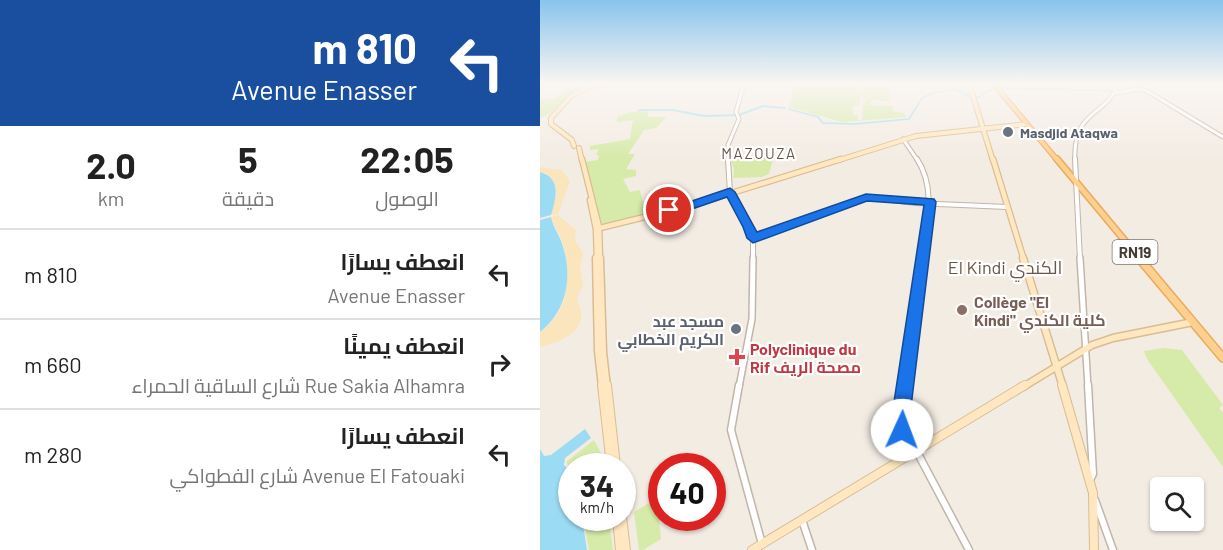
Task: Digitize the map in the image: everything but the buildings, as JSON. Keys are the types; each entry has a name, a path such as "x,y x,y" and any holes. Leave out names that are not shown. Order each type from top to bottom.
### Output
{"main road":[{"path":"561,109 554,118 554,122 577,147 598,228 603,359 614,453"},
{"path":"977,109 1090,480 1093,495 1094,550"},
{"name":"RN19","path":"1014,109 1223,358"},
{"path":"598,228 678,208 903,139 938,132 1027,124"},
{"path":"598,228 598,351 610,453"},
{"path":"752,550 797,526 802,520 916,450 1086,349 1113,338 1193,322"},
{"path":"618,531 620,550"},
{"path":"624,531 626,550"}],"street":[{"path":"739,109 728,145 730,192 753,238 752,319 731,429 760,547"},
{"path":"1090,480 1093,468 1074,149 1078,131 1090,112 1095,109"},
{"path":"1179,109 1223,137"},
{"path":"903,139 927,177 930,186 930,202 900,421 902,430 916,450 969,550"},
{"path":"753,238 866,198 1007,207"},
{"path":"1093,495 1113,550"},
{"path":"802,520 812,550"}],"green space":[{"path":"540,109 555,109 550,113 540,118"},
{"path":"795,109 853,109 853,115 858,115 858,121 842,122"},
{"path":"863,109 893,109 893,111 903,113 907,117 862,120"},
{"path":"640,111 649,112 647,117 666,117 656,128 644,130 628,154 635,154 626,169 636,170 636,176 623,179 630,192 640,190 646,214 602,225 585,162 598,160 599,156 596,154 599,149 590,150 590,146 630,139 633,120 617,122 617,117"},
{"path":"774,155 769,174 761,177 733,178 734,170 730,156"},
{"path":"1163,348 1182,350 1223,405 1219,408 1223,413 1223,467 1147,359 1144,351"},
{"path":"594,440 601,453 577,453"},
{"path":"648,503 648,531 660,531 661,539 643,550 639,550 636,511"},
{"path":"585,531 611,531 613,550 589,550"}],"sand":[{"path":"540,167 561,170 570,181 558,214 551,215 557,195 546,173 540,172"},
{"path":"558,215 576,230 575,241 583,253 580,268 583,285 577,298 581,317 580,323 572,333 559,341 540,347 540,332 559,312 566,290 565,252 551,221 551,217"}],"water":[{"path":"540,172 552,179 556,196 551,215 540,218"},
{"path":"551,217 566,259 567,282 565,294 556,315 540,332 540,220"},
{"path":"585,429 591,438 572,453 558,453 558,531 584,531 587,550 540,550 540,449 544,456 551,455"}],"waterway":[{"path":"639,110 673,110 704,116 739,115 756,109"},
{"path":"789,109 818,117 823,123 855,124 909,119 915,109"}],"place":[{"name":"Masdjid Ataqwa","path":"1008,132"},
{"name":"Collège \"El Kindi\" كلية الكندي","path":"962,310"},
{"name":"مسجد عبد الكريم الخطابي","path":"736,329"},
{"name":"Polyclinique du Rif مصحة الريف","path":"737,357"}],"district":[{"name":"MAZOUZA","path":"759,153"},
{"name":"El Kindi الكندي","path":"1005,267"}],"route":[{"path":"669,210 730,192 753,238 866,198 915,203 930,202 901,415 902,430"}]}
